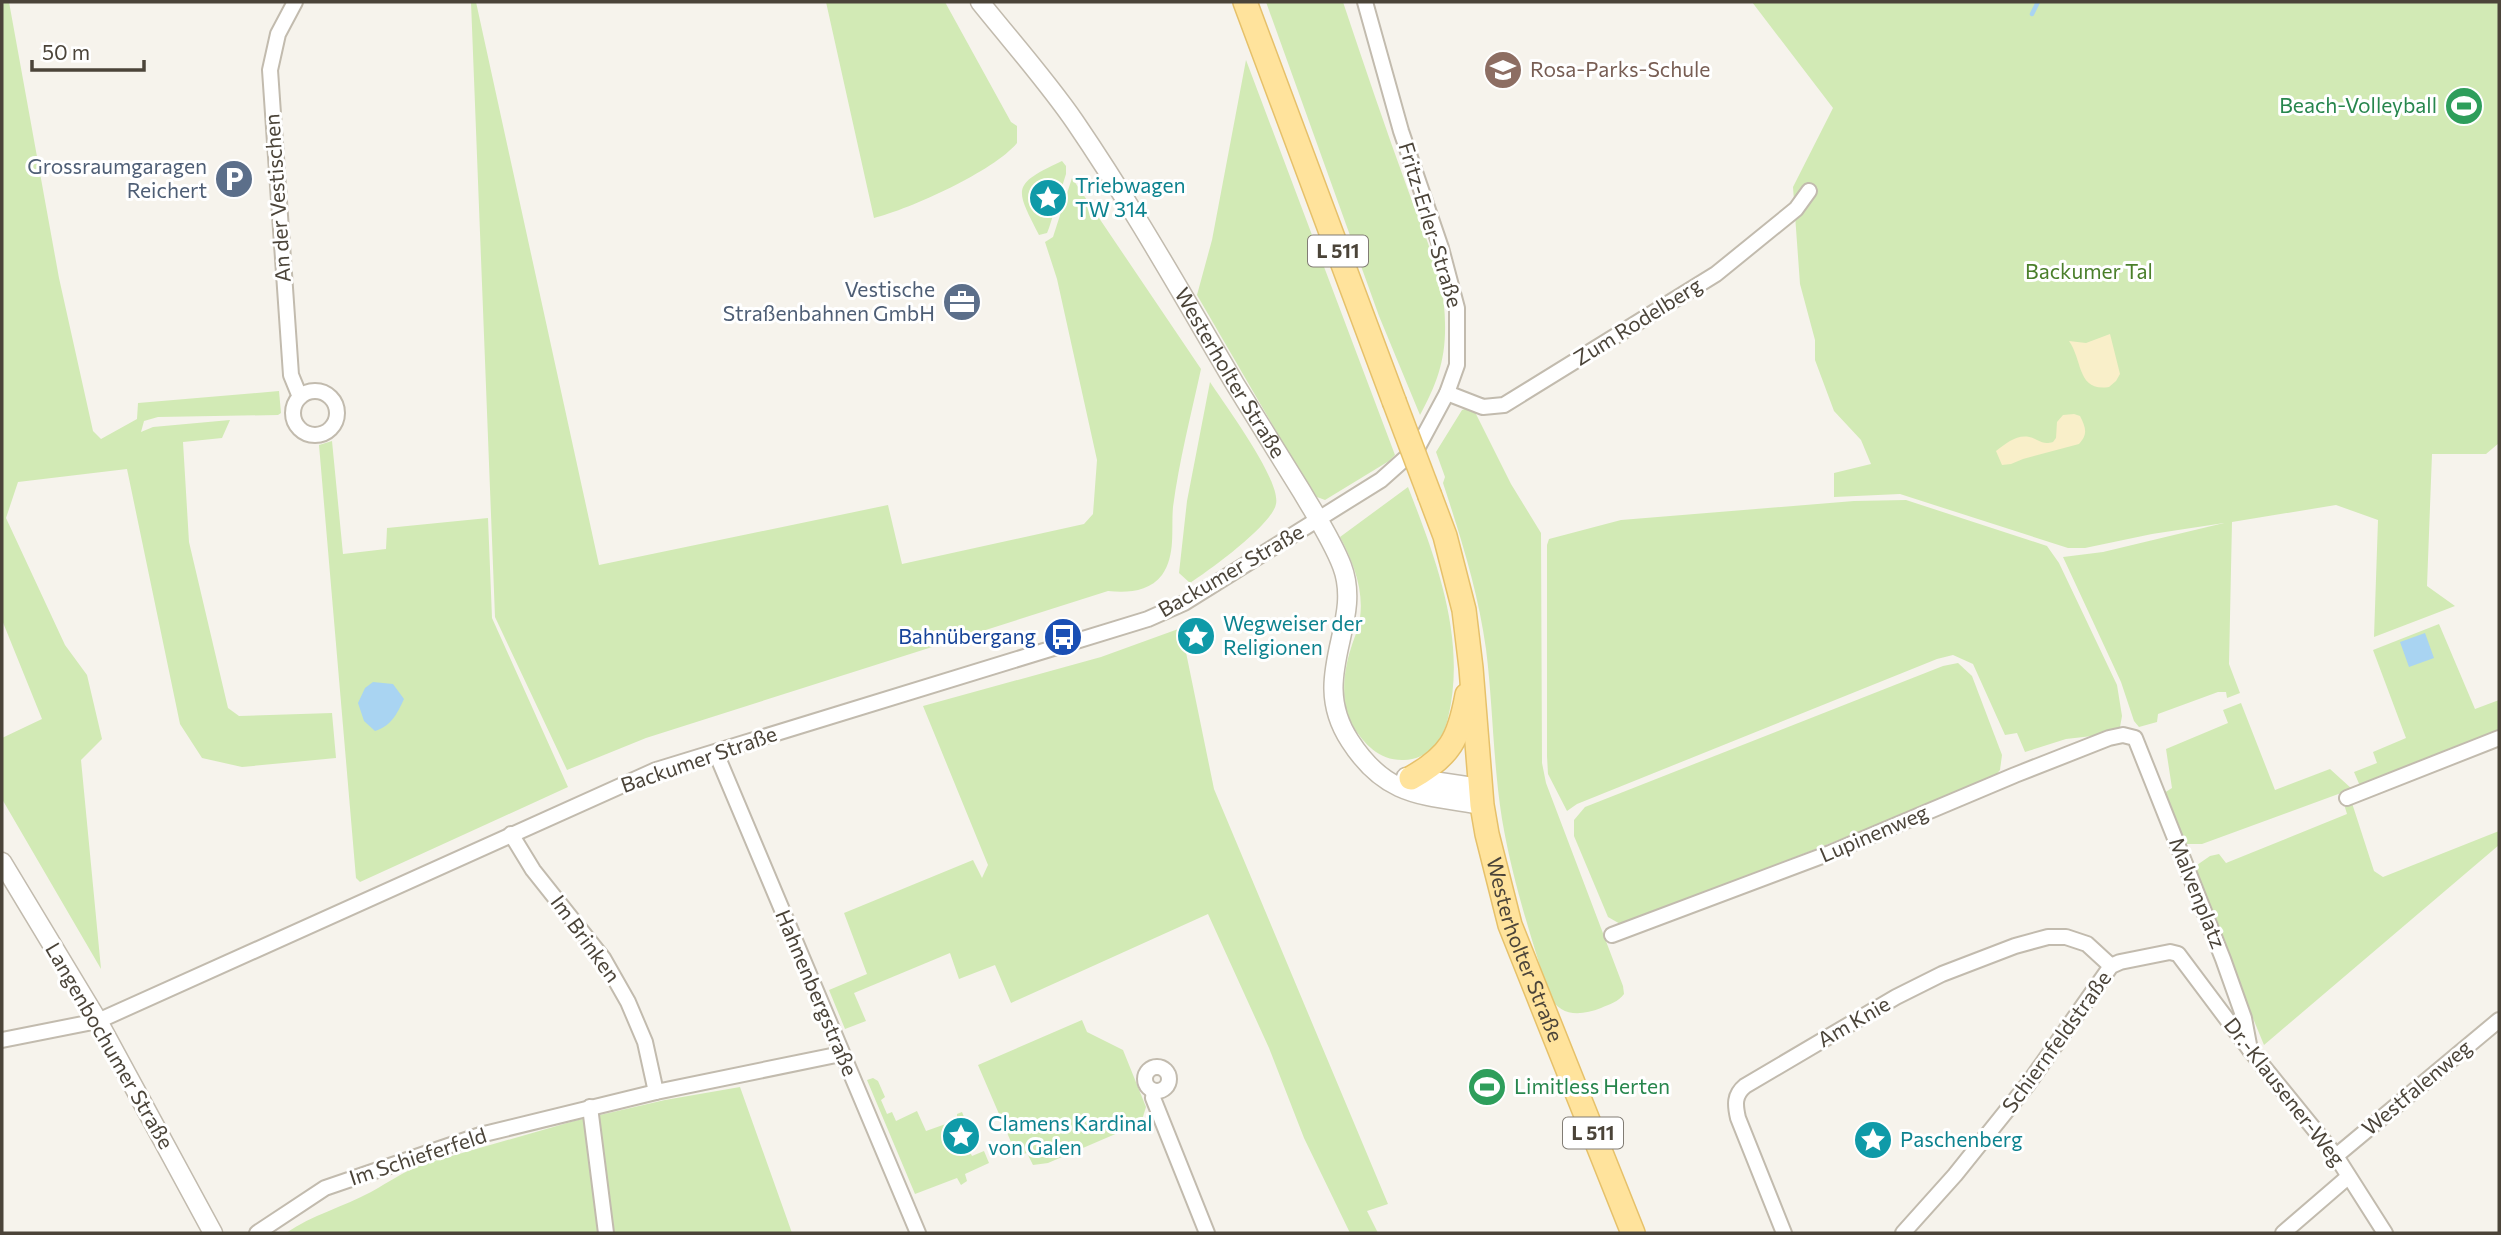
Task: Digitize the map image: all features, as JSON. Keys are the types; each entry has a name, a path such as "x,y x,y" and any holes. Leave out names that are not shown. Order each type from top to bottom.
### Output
{"main road":[{"name":"L 511","path":"1245,2 1445,536 1464,610 1481,796"},
{"path":"1412,778 1446,755 1463,714 1471,668"},
{"name":"Westerholter Straße","path":"1481,796 1487,834 1510,925 1633,1233"}],"street":[{"name":"An der Vestischen","path":"295,2 278,34 270,83 291,375 300,397"},
{"name":"Westerholter Straße","path":"980,2 1074,121 1170,271 1319,520 1343,568 1347,603 1332,678 1337,713 1349,741 1378,774 1391,785 1407,792 1481,796"},
{"name":"Fritz-Erler-Straße","path":"1319,520 1381,480 1418,447 1447,393 1457,365 1457,307 1441,248 1401,131 1365,2"},
{"name":"Zum Rodelberg","path":"1447,393 1483,407 1504,405 1716,274 1796,209 1809,191"},
{"name":"Backumer Straße","path":"2,1040 99,1021 656,770 1148,618 1184,603 1319,520"},
{"name":"Lupinenweg","path":"1612,935 1830,853 2109,738 2135,738"},
{"name":"Malvenplatz","path":"2135,738 2223,959 2244,1018 2250,1050"},
{"path":"2347,798 2499,738"},
{"name":"Hahnenbergstraße","path":"716,753 918,1233"},
{"path":"1378,774 1412,778 1481,796"},
{"name":"Im Brinken","path":"512,834 533,870 609,969 628,1002 645,1042 656,1092"},
{"name":"Langenbochumer Straße","path":"2,862 99,1021 212,1233"},
{"name":"Am Knie","path":"1784,1233 1736,1111 1737,1097 1745,1086 1896,997 1942,974 2015,946 2048,937 2066,937 2087,944 2111,966"},
{"name":"Schiernfeldstraße","path":"1903,1233 1955,1175 2028,1084 2111,966 2161,952 2178,954"},
{"name":"Dr.-Klausener-Weg","path":"2178,954 2250,1050 2336,1156 2385,1233"},
{"name":"Westfalenweg","path":"2336,1156 2499,1020"},
{"name":"Im Schieferfeld","path":"257,1233 324,1188 480,1135 656,1092 841,1054"},
{"path":"1154,1091 1153,1098 1207,1233"},
{"path":"590,1107 606,1233"},
{"path":"2283,1233 2348,1177"}],"green space":[{"path":"2,2 9,2 59,278 93,431 101,439 137,419 138,403 279,391 281,413 278,415 158,417 144,421 141,432 153,427 230,420 222,438 183,442 189,542 228,708 239,716 332,713 336,758 242,767 202,758 180,724 127,469 18,482 6,518 65,645 87,675 102,739 81,760 101,969 2,799 2,738 42,719 2,620"},
{"path":"471,2 476,2 599,565 888,505 902,564 1084,524 1093,514 1097,460 1057,279 1045,242 1053,237 1072,178 1201,369 1173,507 1171,551 1166,567 1157,581 1130,591 1108,591 646,738 567,770 495,617"},
{"path":"826,2 945,2 1011,122 1017,126 1017,143 1006,154 971,177 908,206 874,218"},
{"path":"1266,2 1343,2 1432,255 1441,289 1445,323 1442,360 1436,382 1420,415 1379,316"},
{"name":"Backumer Tal","path":"1752,2 2499,2 2499,443 2486,454 2432,454 2427,586 2455,606 2374,637 2378,520 2336,505 2232,522 2229,664 2240,693 2227,698 2226,692 2218,692 2158,714 2157,722 2139,727 2134,721 2121,682 2063,557 2103,552 2224,523 2085,548 2068,548 1900,494 1834,497 1834,473 1871,464 1861,440 1834,411 1815,360 1815,340 1800,284 1793,187 1833,108"},
{"path":"1246,60 1395,455 1325,500 1317,497 1304,479 1197,295 1212,240"},
{"path":"1062,161 1066,166 1066,174 1047,233 1039,235 1025,207 1022,189 1034,176"},
{"path":"1210,382 1261,461 1270,478 1276,504 1272,513 1252,535 1190,583 1179,573 1187,501"},
{"path":"1462,410 1474,410 1511,484 1541,533 1542,763 1546,783 1624,994 1614,1002 1586,1012 1565,1011 1549,995 1522,908 1506,841 1499,798 1483,627 1468,565 1443,483 1445,477 1436,452"},
{"path":"332,441 343,554 386,549 387,528 488,518 492,618 568,787 360,882 356,878 319,445"},
{"path":"1408,487 1429,542 1446,600 1454,659 1453,688 1448,718 1442,734 1426,753 1402,760 1379,754 1367,745 1353,726 1346,708 1346,668 1359,626 1361,607 1356,576 1340,537"},
{"path":"1906,500 2047,546 2059,563 2117,685 2122,716 2120,727 2101,735 2066,739 2025,752 2017,733 2005,735 1973,664 1953,655 1937,659 1577,804 1567,811 1548,774 1549,539 1621,520 1854,501"},
{"path":"2439,624 2475,709 2499,700 2499,731 2360,786 2354,772 2377,763 2373,752 2406,738 2373,650"},
{"path":"1181,628 1214,789 1388,1204 1367,1211 1378,1233 1350,1233 1304,1138 1269,1048 1208,914 1011,1003 995,965 959,979 950,953 854,993 866,1021 845,1029 829,990 867,974 844,913 973,860 982,878 988,865 923,706 1101,657"},
{"path":"1958,663 1972,676 2002,755 2000,770 1995,776 1979,785 1622,925 1608,917 1574,836 1574,820 1585,807 1943,666"},
{"path":"2241,703 2275,790 2330,769 2352,789 2202,844 2187,844 2180,836 2164,793 2172,788 2166,749 2228,723 2223,710"},
{"path":"2351,800 2374,871 2383,877 2499,831 2499,845 2264,1045 2196,880 2197,865 2210,856 2219,854 2226,863 2347,814 2344,804"},
{"path":"1082,1020 1087,1032 1123,1050 1146,1107 1141,1123 1048,1163 1033,1165 1027,1153 1017,1156 978,1065"},
{"path":"873,1078 878,1081 885,1097 881,1100 887,1114 892,1112 896,1121 917,1111 926,1131 957,1120 957,1114 962,1112 964,1117 960,1120 963,1127 967,1125 970,1130 963,1133 961,1139 966,1152 970,1152 972,1156 984,1151 989,1163 965,1174 967,1181 961,1185 957,1178 915,1194 867,1080"},
{"path":"740,1087 792,1233 286,1233 424,1164 574,1121 665,1100"}],"sand":[{"path":"2110,334 2120,374 2109,387 2091,385 2082,373 2069,341 2086,343"},
{"path":"2063,415 2080,416 2085,427 2084,437 2079,444 2002,465 1996,451 2020,437 2031,437 2045,443 2053,442 2056,438 2057,422"}],"water":[{"path":"2425,633 2434,658 2409,667 2400,642"},
{"path":"373,682 393,684 404,699 389,723 375,731 364,721 358,703 365,688"}],"waterway":[{"path":"2032,14 2038,2"}],"place":[{"name":"Rosa-Parks-Schule","path":"1503,70"},
{"name":"Beach-Volleyball","path":"2464,106"},
{"name":"Grossraumgaragen Reichert","path":"234,179"},
{"name":"Triebwagen TW 314","path":"1048,198"},
{"name":"Vestische Straßenbahnen GmbH","path":"962,302"},
{"name":"Wegweiser der Religionen","path":"1196,636"},
{"name":"Bahnübergang","path":"1063,637"},
{"name":"Limitless Herten","path":"1487,1087"},
{"name":"Clamens Kardinal von Galen","path":"961,1136"},
{"name":"Paschenberg","path":"1873,1140"}]}
